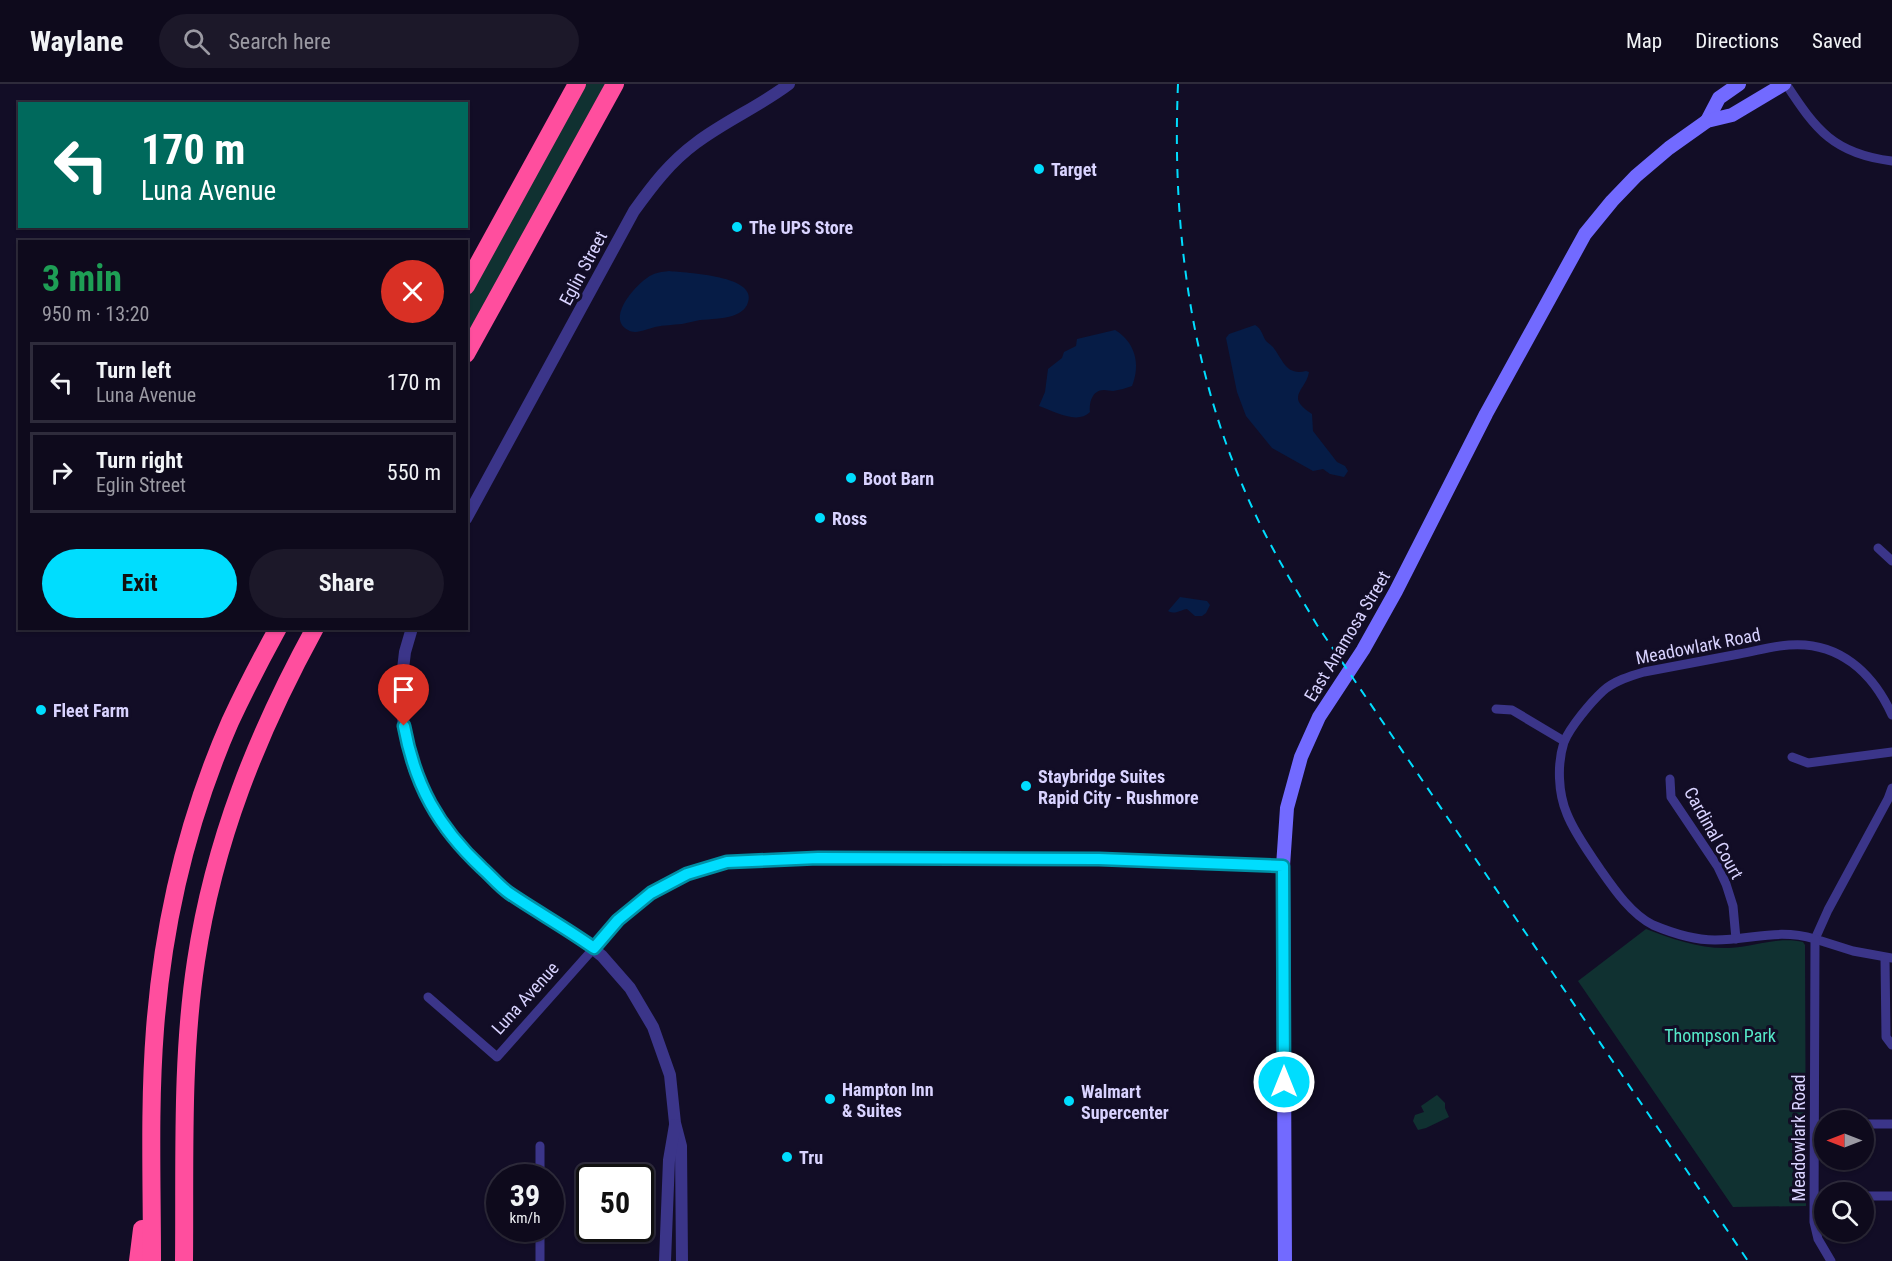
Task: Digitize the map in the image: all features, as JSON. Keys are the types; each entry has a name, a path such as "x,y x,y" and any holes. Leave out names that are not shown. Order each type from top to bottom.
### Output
{"highway":[{"path":"468,282 577,84"},
{"path":"468,350 615,84"},
{"path":"152,1261 152,1111 155,1029 160,978 172,910 197,811 225,734 277,630"},
{"path":"184,1261 186,1071 196,960 208,898 223,841 259,741 314,630"},
{"path":"186,1071 193,1212 198,1261"},
{"path":"138,1261 152,1111"}],"main road":[{"name":"East Anamosa Street","path":"1707,121 1719,98 1739,84"},
{"name":"East Anamosa Street","path":"1285,1261 1283,866 1287,808 1301,757 1319,717 1363,650 1396,591 1486,414 1585,234 1636,176 1669,148 1707,121 1732,115 1785,84"}],"street":[{"name":"Eglin Street","path":"468,515 634,211 654,183 695,143 789,84"},
{"path":"1785,84 1807,116 1829,139 1856,154 1892,160"},
{"path":"1878,548 1891,558"},
{"path":"411,630 403,669 404,726 414,769 446,830 507,891 594,948 630,988 653,1027 670,1075 675,1124 680,1139 682,1261"},
{"name":"Meadowlark Road","path":"1815,939 1783,933 1716,940 1689,937 1651,923 1633,910 1603,873 1579,838 1566,813 1561,792 1560,769 1564,741 1604,690 1626,677 1788,645 1820,648 1854,664 1880,691 1892,716"},
{"path":"1496,709 1512,710 1564,741"},
{"path":"1792,757 1808,763 1892,752"},
{"name":"Cardinal Court","path":"1670,779 1671,797 1718,867 1726,884 1733,906 1736,939"},
{"name":"Meadowlark Road","path":"1819,1110 1815,939 1892,788"},
{"name":"Luna Avenue","path":"428,996 497,1057 618,920 651,893 687,874 727,862 818,858 1099,859 1283,866"},
{"path":"1815,939 1852,951 1889,958 1886,1037 1892,1045"},
{"path":"665,1261 669,1153 675,1124"},
{"path":"1874,1124 1892,1124"},
{"path":"540,1146 540,1164"},
{"path":"1874,1196 1892,1196"},
{"path":"540,1242 540,1261"},
{"name":"Meadowlark Road","path":"1820,1242 1831,1261"}],"green space":[{"path":"583,84 605,84 468,334 468,295"},
{"name":"Thompson Park","path":"1646,929 1676,940 1707,947 1729,948 1784,940 1803,942 1805,945 1806,1206 1733,1207 1578,981"},
{"path":"1437,1095 1445,1103 1449,1117 1418,1130 1413,1121 1415,1115 1424,1112 1421,1106"}],"water":[{"path":"669,271 705,275 733,282 743,287 749,295 747,305 741,312 728,317 658,326 638,332 628,330 622,325 620,318 625,302 649,276"},
{"path":"1255,325 1289,369 1309,372 1299,393 1299,403 1312,414 1313,431 1337,462 1345,466 1348,471 1344,477 1330,474 1323,469 1313,471 1272,448 1246,416 1237,392 1226,338 1229,334"},
{"path":"1115,330 1132,347 1136,370 1132,386 1116,391 1097,392 1091,401 1090,412 1085,416 1065,416 1039,406 1045,392 1048,369 1062,358 1064,352 1076,346 1077,339"},
{"path":"1180,597 1207,601 1210,605 1202,616 1195,616 1187,609 1176,612 1168,611"}],"railway":[{"path":"1178,84 1178,187 1188,290 1197,341 1225,441 1260,524 1317,625 1748,1261"}],"place":[{"name":"Target","path":"1039,169"},
{"name":"The UPS Store","path":"737,227"},
{"name":"Boot Barn","path":"851,478"},
{"name":"Ross","path":"820,518"},
{"name":"Fleet Farm","path":"41,710"},
{"name":"Staybridge Suites Rapid City - Rushmore","path":"1026,786"},
{"name":"Hampton Inn & Suites","path":"830,1099"},
{"name":"Walmart Supercenter","path":"1069,1101"},
{"name":"Tru","path":"787,1157"}],"route":[{"path":"404,726 414,769 446,830 507,891 594,948 618,920 639,901 662,886 687,874 727,862 743,860 1099,859 1283,866 1284,1082"}]}
